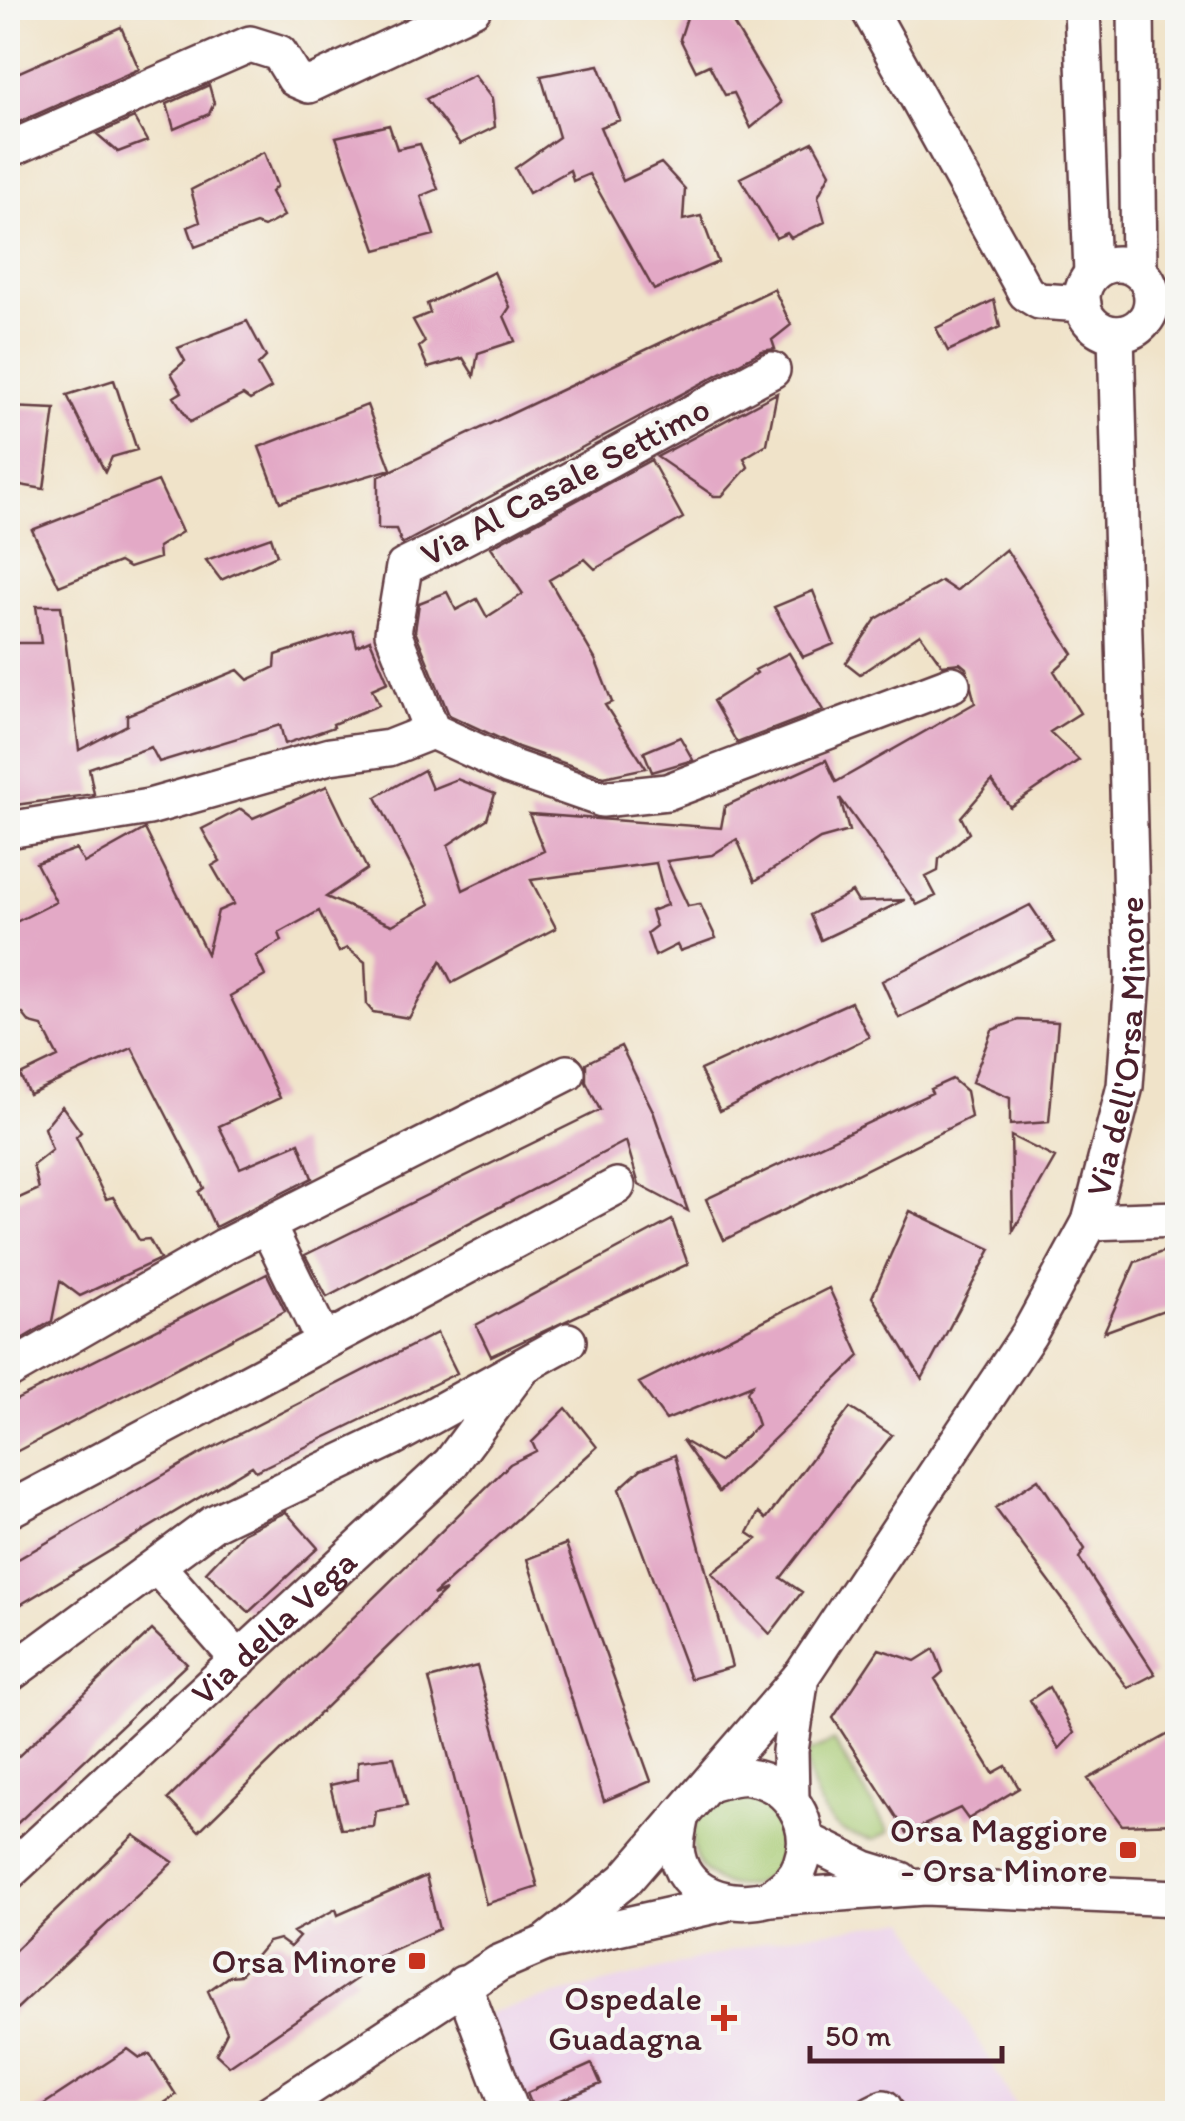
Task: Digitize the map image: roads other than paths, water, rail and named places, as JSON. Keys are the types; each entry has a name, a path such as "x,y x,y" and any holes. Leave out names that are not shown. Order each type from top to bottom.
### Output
{"street":[{"path":"8,150 250,44 280,53 296,80 309,84 473,8"},
{"path":"868,8 1026,294 1038,302 1087,289 1115,264 1139,272 1150,284 1165,306 1139,326 1116,334 1094,325 1087,289 1082,8"},
{"path":"1136,8 1139,272"},
{"name":"Via dell'Orsa Minore","path":"709,1784 802,1676 1030,1334 1090,1222 1125,1086 1133,979 1116,334"},
{"name":"Via Al Casale Settimo","path":"432,730 393,633 404,567 502,519 606,457 772,370"},
{"path":"8,830 148,807 330,756 390,748 432,730 510,767 602,799 667,792 952,684"},
{"path":"8,1371 267,1225 567,1073"},
{"path":"8,1510 617,1186"},
{"path":"1090,1222 1178,1219"},
{"path":"267,1225 324,1342"},
{"path":"8,1675 214,1524 392,1438 568,1341"},
{"name":"Via della Vega","path":"8,1874 451,1463 523,1366"},
{"path":"157,1566 239,1660"},
{"path":"791,1799 790,1751 802,1676"},
{"path":"546,1943 625,1880 692,1797 709,1784 744,1776 773,1784 791,1799 800,1814 806,1840 802,1864 792,1881 770,1898"},
{"path":"680,1815 676,1849 685,1874 711,1898 724,1903 747,1905 770,1898 924,1887 1178,1898"},
{"path":"806,1840 865,1869 924,1887"},
{"path":"269,2114 499,1963 546,1943 724,1903"},
{"path":"463,1984 512,2114"},
{"path":"872,2114 884,2108 887,2114"}],"place":[{"name":"Orsa Maggiore - Orsa Minore","path":"1128,1850"},
{"name":"Orsa Minore","path":"417,1961"},
{"name":"Ospedale Guadagna","path":"724,2018"}]}
